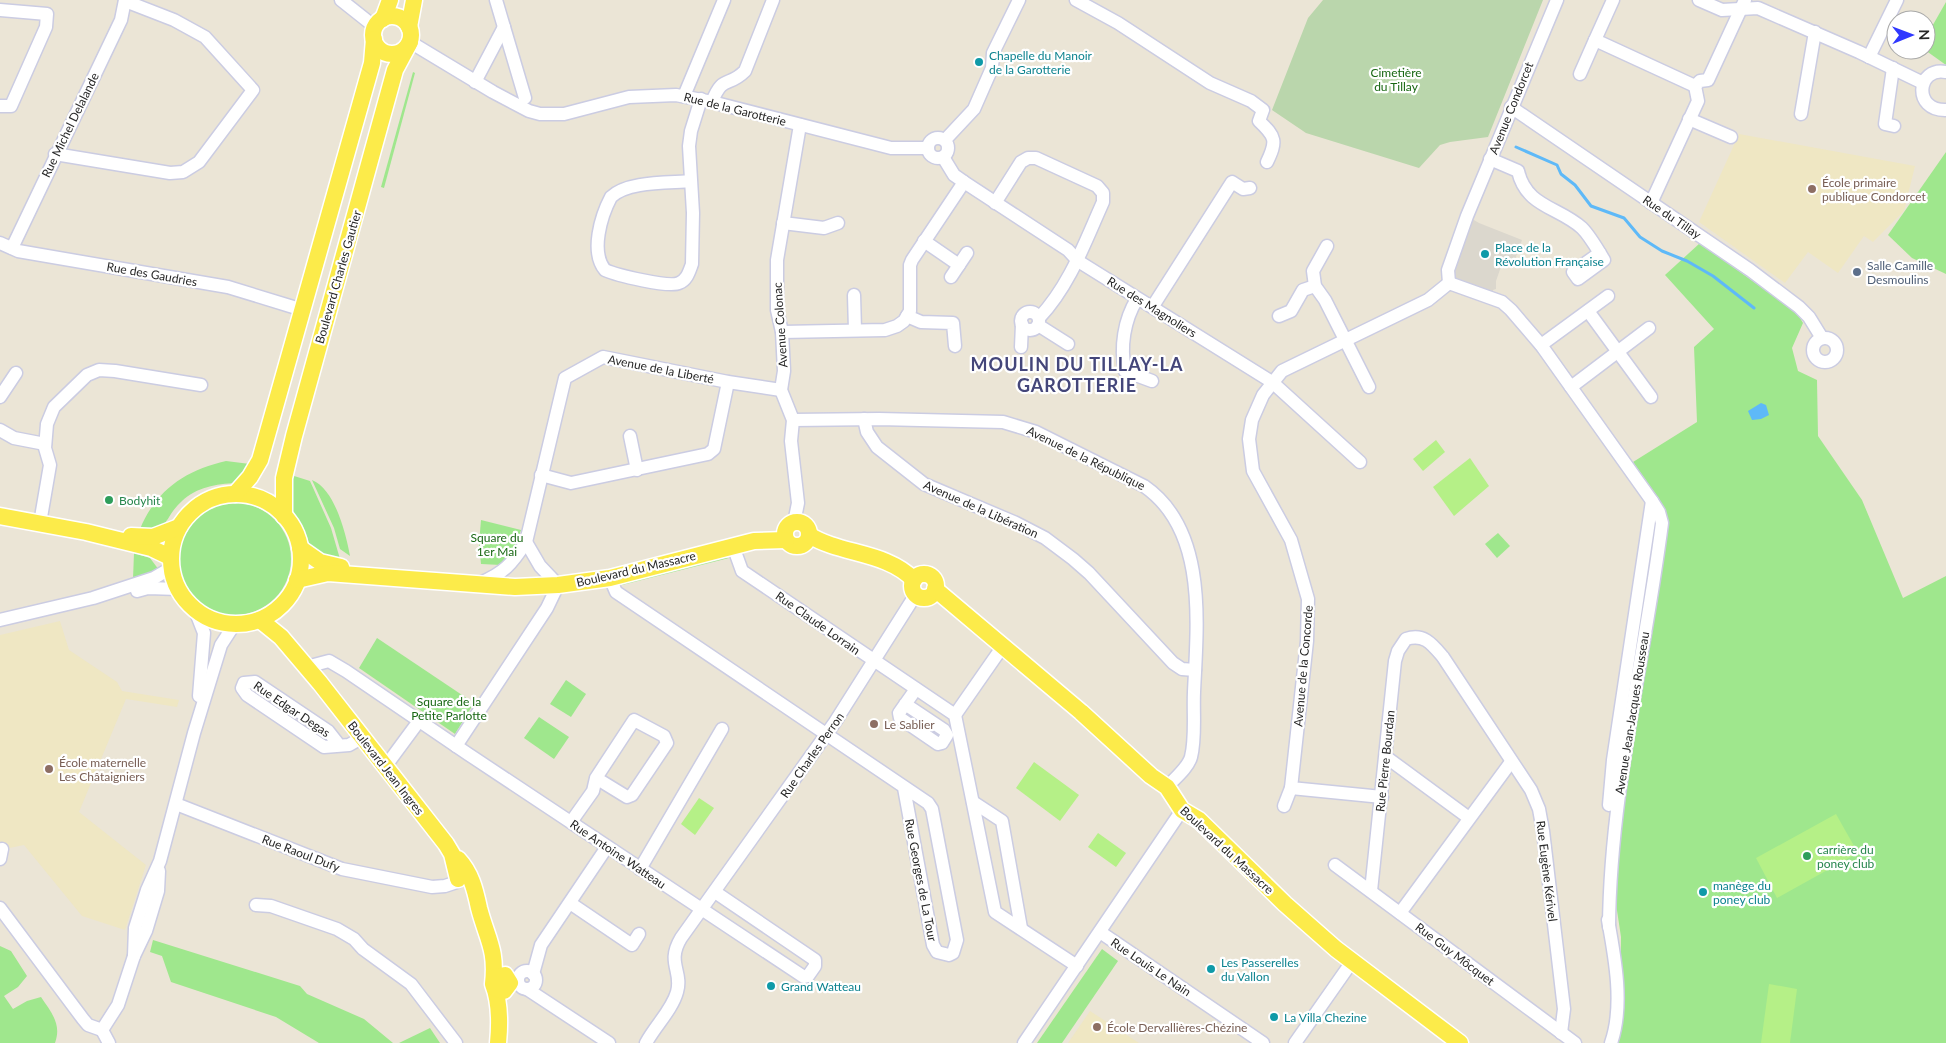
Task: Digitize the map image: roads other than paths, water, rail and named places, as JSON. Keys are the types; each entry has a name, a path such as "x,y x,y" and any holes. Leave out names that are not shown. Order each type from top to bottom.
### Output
{"main road":[{"name":"Boulevard Charles Gautier","path":"235,494 250,477 260,460 372,63 377,28 390,0"},
{"name":"Boulevard Charles Gautier","path":"284,516 284,478 294,436 395,70 409,35 414,0"},
{"path":"398,17 409,35 404,50 390,54 381,50 377,28 398,17"},
{"path":"235,494 262,500 284,516 296,534 300,548 300,564 298,580 292,592 280,607 260,620 234,625 213,621 195,610 178,589 171,562 179,527 189,513 203,503 218,496 235,494"},
{"path":"0,516 86,532 151,548 171,562"},
{"path":"809,535 801,545 791,545 786,540 786,529 794,523 804,525 809,535 824,543 877,558 905,572 915,587"},
{"path":"86,532 153,537 179,527"},
{"name":"Boulevard du Massacre","path":"298,580 328,572 515,587 558,585 610,578 733,546 770,539 786,540"},
{"name":"Boulevard du Massacre","path":"300,548 312,558 329,565 395,576"},
{"name":"Boulevard du Massacre","path":"915,587 921,575 930,576 935,582 935,589 1081,712 1150,776 1167,787 1182,810 1199,820 1285,904 1351,963 1460,1043"},
{"name":"Boulevard Jean Ingres","path":"280,607 287,632 320,683"},
{"name":"Boulevard Jean Ingres","path":"260,620 281,637 320,683 452,854 459,860 463,885 480,909 493,950 515,981 497,1033"}],"street":[{"path":"341,0 377,28"},
{"path":"496,0 525,98"},
{"path":"684,96 724,0"},
{"path":"691,181 629,187 616,192 611,197 596,246 598,260 605,270 672,285 685,279 692,264 693,213 689,146 691,131 707,101 722,83 737,79 745,71 773,0"},
{"path":"945,140 974,109 992,68 993,52 1019,0"},
{"path":"1076,0 1118,23 1210,83 1251,101 1263,110 1259,121 1274,139 1274,148 1267,162"},
{"name":"Avenue Condorcet","path":"1450,283 1448,270 1467,216 1511,106 1557,0"},
{"path":"1580,74 1613,0"},
{"path":"1699,0 1722,10 1742,5 1758,8 1924,82"},
{"path":"1869,57 1897,0"},
{"path":"55,154 170,173 183,172 200,162 253,90 205,37 174,20 125,1"},
{"name":"Rue Michel Delalande","path":"6,246 55,154 121,20 125,1"},
{"path":"1695,86 1700,81 1708,80 1742,5"},
{"path":"0,10 46,14 46,26 11,106 0,106"},
{"path":"475,82 504,27"},
{"path":"1801,114 1815,32"},
{"name":"Rue de la Garotterie","path":"409,35 475,82 520,107 540,114 564,114 629,97 651,95 684,96 891,148 928,148"},
{"path":"1595,40 1695,86"},
{"path":"1893,68 1885,124 1894,126"},
{"path":"1946,72 1938,71 1929,75 1924,82 1922,91 1925,102 1936,110 1946,110"},
{"path":"1651,203 1698,101 1695,86"},
{"name":"Rue du Tillay","path":"1511,106 1750,270 1799,306 1809,317 1822,338"},
{"path":"1689,119 1731,137"},
{"name":"Avenue Colonac","path":"794,523 798,503 791,441 793,420 781,390 784,371 782,332 777,310 777,268 800,125"},
{"path":"936,138 945,140 948,149 943,157 933,156 928,148 930,142 936,138"},
{"name":"Rue des Magnoliers","path":"943,157 954,175 1068,250 1078,261 1137,299 1153,306 1272,382 1360,462"},
{"path":"995,203 1021,162 1028,158 1036,158 1098,186 1103,193 1102,202 1078,261 1039,321"},
{"path":"1490,160 1518,171 1520,182 1528,195 1582,228 1600,254"},
{"path":"782,332 885,330 897,326 907,316 910,304 910,265 964,182"},
{"path":"1153,306 1232,182 1243,189 1250,188"},
{"path":"783,223 824,228 838,223"},
{"path":"924,241 958,265"},
{"name":"Rue des Gaudries","path":"6,246 28,253 228,287 303,310"},
{"path":"1327,246 1313,271 1315,286 1325,300 1369,387"},
{"path":"951,277 967,253"},
{"name":"Avenue Jean-Jacques Rousseau","path":"1450,283 1502,302 1541,345 1652,501 1662,523 1618,800 1611,864 1609,927 1616,981 1616,1009 1611,1043"},
{"name":"Avenue de la Concorde","path":"1284,806 1291,788 1307,641 1308,599 1291,540 1254,470 1249,439 1252,420 1263,395 1282,370 1428,300 1450,283"},
{"path":"1279,316 1291,311 1303,290 1315,286"},
{"path":"854,296 855,330"},
{"path":"1541,345 1608,296"},
{"path":"1137,299 1129,313 1121,355 1124,371 1152,381"},
{"path":"1588,311 1652,397"},
{"path":"1021,347 1022,318 1027,312 1033,312 1039,321 1068,344"},
{"path":"907,316 921,322 953,323 955,346"},
{"path":"1571,387 1649,328"},
{"name":"Avenue de la Liberté","path":"478,584 502,573 516,558 526,542 565,378 603,357 728,382 781,390"},
{"path":"40,523 50,465 45,444 47,424 54,407 92,372 115,370 201,385"},
{"path":"0,397 16,373"},
{"path":"541,475 571,483 708,454 714,449 728,382"},
{"name":"Avenue de la Libération","path":"864,419 871,440 910,475 939,492 1045,538 1089,573 1173,663 1182,669 1196,670"},
{"name":"Avenue de la République","path":"793,420 987,420 1014,424 1102,466 1157,495 1175,520 1194,576 1198,613 1191,757 1167,787"},
{"path":"0,430 14,438 45,444"},
{"path":"630,436 637,470"},
{"path":"456,746 547,608 558,585 540,566 526,542"},
{"name":"Rue Claude Lorrain","path":"733,546 742,570 873,661 955,715"},
{"path":"0,620 92,598 154,578 171,562"},
{"name":"Rue Georges de La Tour","path":"610,578 616,592 928,803 932,809 957,940 954,953 949,956 937,952 934,945 904,788"},
{"name":"Rue Charles Perron","path":"646,1043 677,993 675,949 826,734 873,661 915,587"},
{"path":"92,598 125,595 148,588 178,589"},
{"path":"194,733 202,674 204,642 202,625 195,610"},
{"path":"102,1030 118,1005 134,956 135,928 160,861 194,733 221,645 234,625"},
{"name":"Rue Eugène Kérivel","path":"1412,638 1421,637 1431,642 1443,657 1531,790 1543,831 1564,1008 1561,1032"},
{"name":"Rue Pierre Bourdan","path":"1371,891 1395,661 1401,644 1412,638"},
{"path":"1003,646 955,715 996,912 1077,966"},
{"name":"Rue Antoine Watteau","path":"310,666 326,661 337,665 701,910 804,977 808,976 815,966 815,960 715,892"},
{"name":"Rue Edgar Degas","path":"339,746 328,731 255,682 244,683 242,688 247,695 324,747 339,746 353,743 359,733"},
{"path":"905,704 916,689"},
{"path":"571,822 593,791 596,778 634,720 664,736 667,742 632,795 627,797 596,778"},
{"path":"385,767 419,721"},
{"path":"640,869 722,729"},
{"path":"1386,757 1469,818"},
{"path":"1400,913 1511,762"},
{"path":"1291,788 1382,797"},
{"path":"973,802 1002,821 1021,928"},
{"name":"Rue Raoul Dufy","path":"176,804 342,869 382,879 432,887 463,885"},
{"path":"1100,932 1182,810"},
{"path":"607,847 515,981 609,1043"},
{"name":"Rue Guy Môcquet","path":"1336,865 1575,1043"},
{"path":"570,902 632,945 639,934"},
{"path":"256,905 271,906 337,929 354,939 363,949 412,984 456,1043"},
{"path":"0,908 88,1025 102,1030 109,1043"},
{"name":"Rue Louis Le Nain","path":"1024,1043 1100,932 1263,1043"},
{"path":"1295,1043 1351,963"}],"water":[{"path":"1761,403 1766,405 1769,415 1761,419 1752,420 1748,411"}],"waterway":[{"path":"1516,147 1557,165 1561,174 1575,185 1591,206 1624,218 1640,237 1662,251 1687,261 1713,276 1754,308"}],"place":[{"name":"Chapelle du Manoir de la Garotterie","path":"979,62"},
{"name":"École primaire publique Condorcet","path":"1812,189"},
{"name":"Place de la Révolution Française","path":"1485,254"},
{"name":"Salle Camille Desmoulins","path":"1857,272"},
{"name":"Bodyhit","path":"109,500"},
{"name":"Le Sablier","path":"874,724"},
{"name":"École maternelle Les Châtaigniers","path":"49,769"},
{"name":"carrière du poney club","path":"1807,856"},
{"name":"manège du poney club","path":"1703,892"},
{"name":"Les Passerelles du Vallon","path":"1211,969"},
{"name":"Grand Watteau","path":"771,986"},
{"name":"La Villa Chezine","path":"1274,1017"},
{"name":"École Dervallières-Chézine","path":"1097,1027"}],"district":[{"name":"MOULIN DU TILLAY-LA GAROTTERIE","path":"1077,374"}],"park label":[{"name":"Cimetière du Tillay","path":"1396,79"},
{"name":"Square du 1er Mai","path":"497,544"},
{"name":"Square de la Petite Parlotte","path":"449,708"}]}
